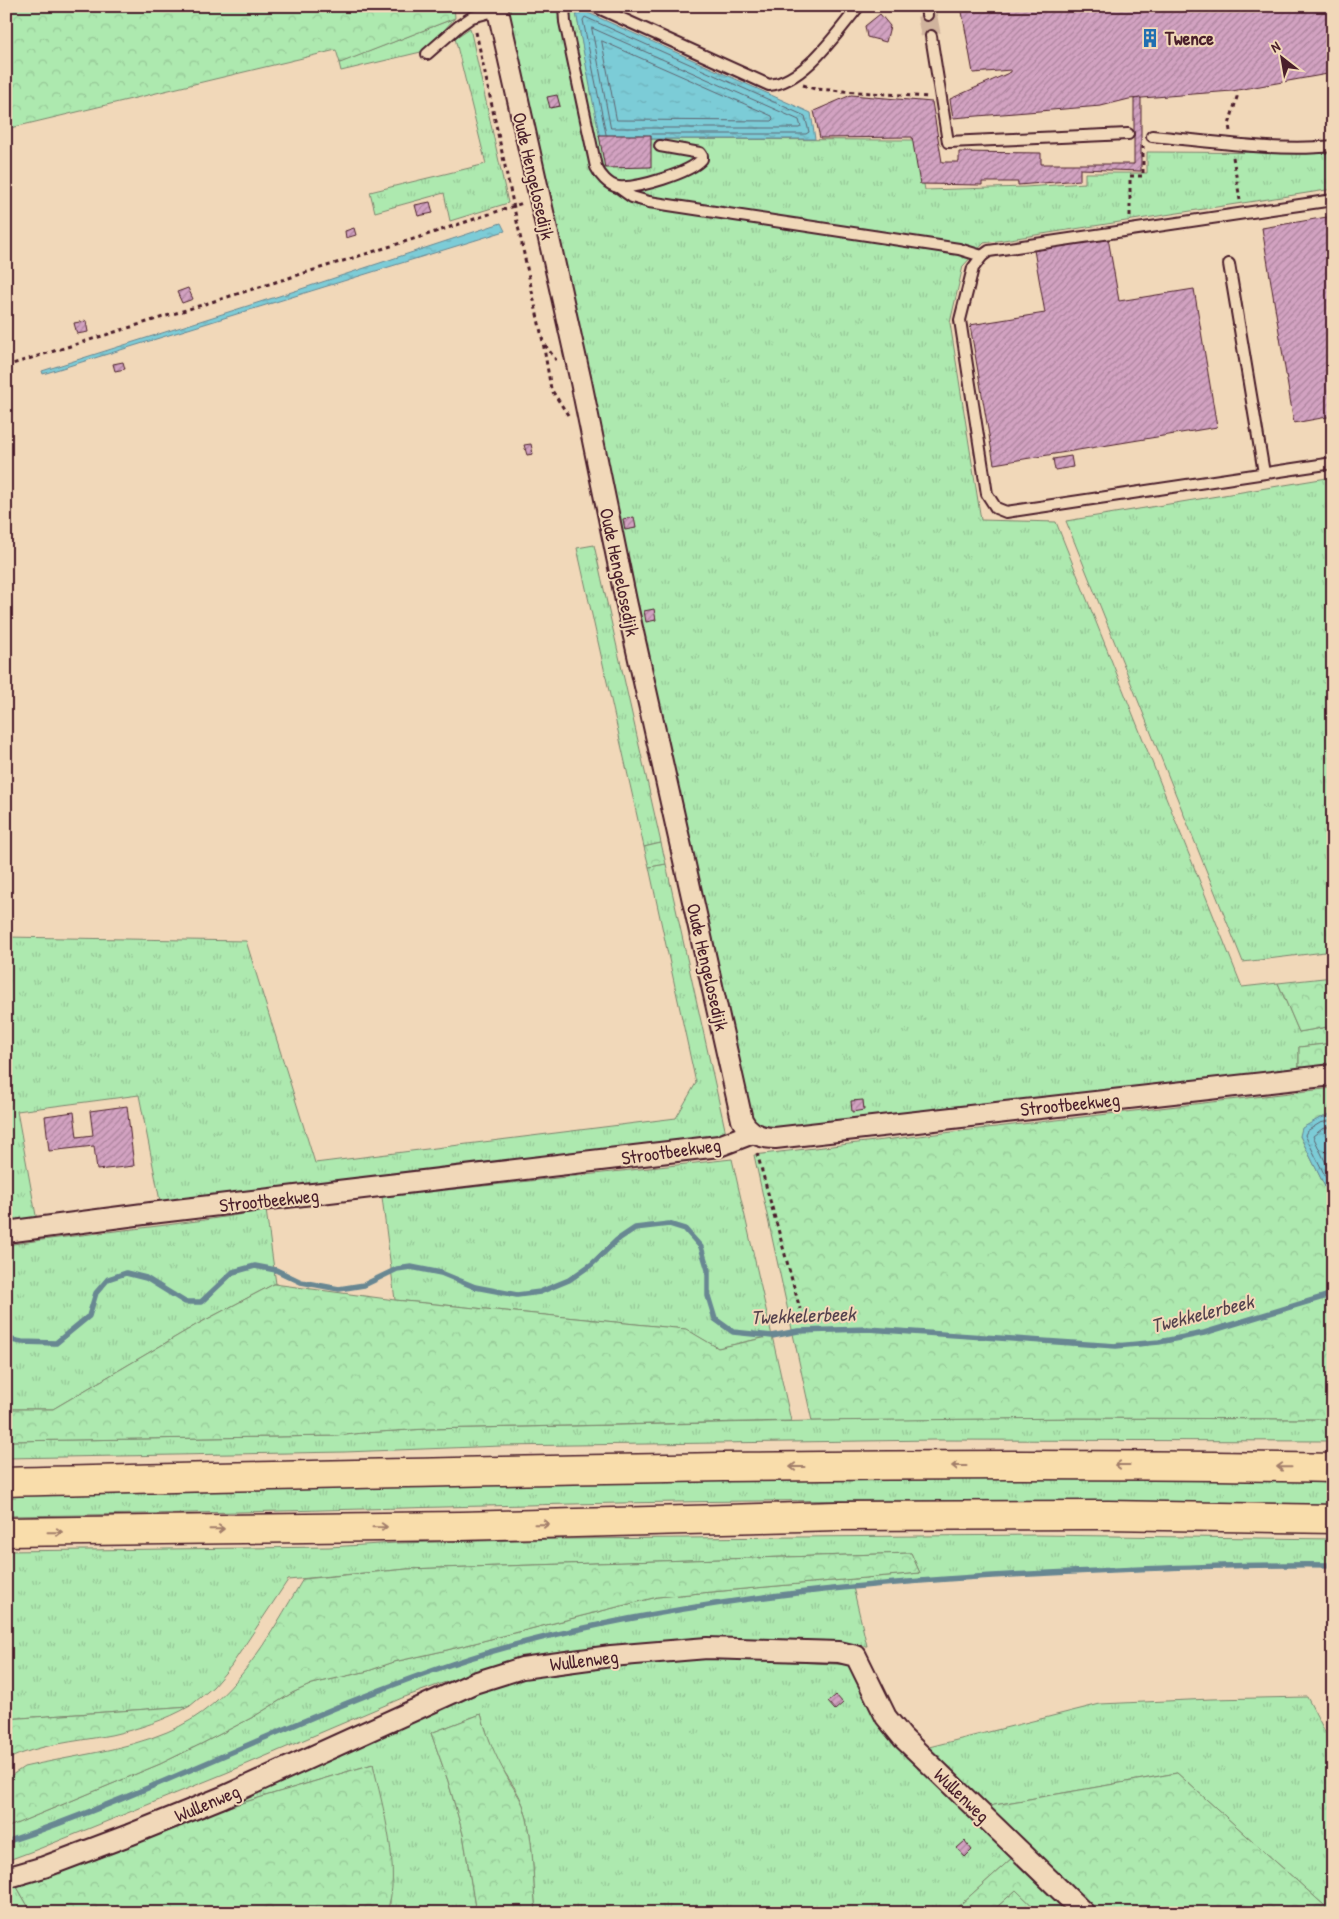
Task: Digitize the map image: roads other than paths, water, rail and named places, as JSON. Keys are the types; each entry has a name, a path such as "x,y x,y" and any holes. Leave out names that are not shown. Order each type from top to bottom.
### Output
{"highway":[{"path":"6,1482 643,1468 1173,1465 1333,1468"},
{"path":"6,1532 452,1526 847,1516 1108,1515 1333,1519"}],"street":[{"name":"Oude Hengelosedijk","path":"497,8 581,382 592,441 742,1120 744,1125 753,1133"},
{"name":"Strootbeekweg","path":"6,1232 719,1146 753,1133 766,1138 774,1138 1333,1074"},
{"name":"Wullenweg","path":"6,1878 44,1867 129,1836 223,1797 474,1683 522,1668 611,1656 707,1648 839,1652 856,1656 886,1717 903,1738 1084,1913"}],"lane":[{"path":"564,6 568,38 596,167 600,176 611,184 632,196 649,202 959,249 982,256"},
{"path":"594,6 769,85 788,80 819,53 859,6"},
{"path":"427,54 458,26 472,17 497,8"},
{"path":"931,36 948,142 1128,134"},
{"path":"1148,138 1316,148 1333,146"},
{"path":"618,187 648,183 672,176 688,169 702,159 700,153 660,146"},
{"path":"1333,200 988,251 973,268 960,320 987,494 996,508 1006,512 1333,463"},
{"path":"1229,264 1264,473"}],"water":[{"path":"575,7 811,113 815,139 600,139"},
{"path":"501,223 505,231 43,374 42,371 298,290"},
{"path":"1333,1114 1333,1203 1300,1136 1302,1128 1318,1119"}],"waterway":[{"name":"Twekkelerbeek","path":"6,1339 22,1342 56,1343 89,1316 96,1293 108,1279 126,1273 146,1278 185,1302 201,1302 233,1272 255,1266 276,1270 301,1282 339,1289 364,1285 397,1269 411,1267 441,1273 475,1287 517,1295 540,1292 569,1280 592,1264 617,1240 635,1228 669,1224 685,1229 701,1247 708,1270 708,1296 715,1319 733,1332 772,1336 798,1331 868,1329 1116,1346 1159,1342 1204,1333 1333,1294"},
{"path":"6,1842 122,1799 408,1679 528,1641 652,1614 804,1592 893,1583 1136,1569 1333,1565"}],"tunnel":[{"path":"927,15 931,36"}],"place":[{"name":"Twence","path":"1150,38"}]}
